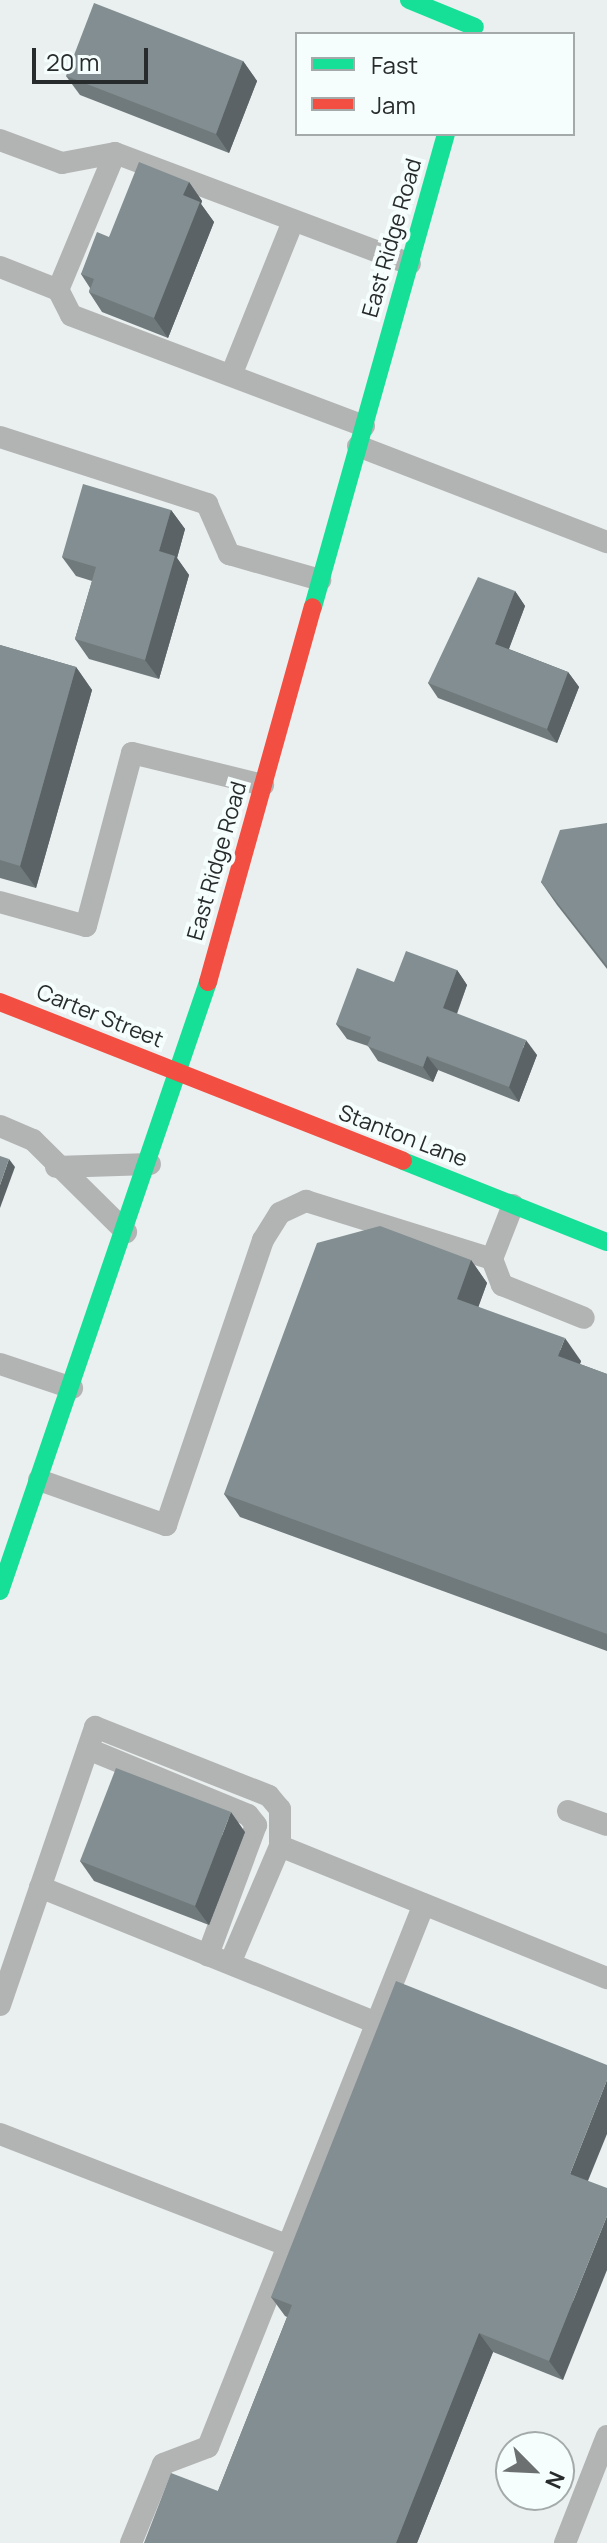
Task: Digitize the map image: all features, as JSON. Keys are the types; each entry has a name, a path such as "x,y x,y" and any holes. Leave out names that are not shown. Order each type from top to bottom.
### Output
{"main road":[{"path":"409,0 474,31 483,0"},
{"name":"East Ridge Road","path":"0,1591 182,1074 445,136"},
{"name":"Carter Street","path":"2,1007 182,1074"},
{"name":"Stanton Lane","path":"182,1074 607,1242"}],"lane":[{"path":"0,140 62,163 115,153 410,264"},
{"path":"58,290 115,153"},
{"path":"232,373 293,221"},
{"path":"0,267 58,290 71,315 232,373 361,436 607,542"},
{"path":"0,437 207,504 229,554 320,580"},
{"path":"0,902 86,926 132,753 263,785"},
{"path":"0,1126 33,1140 56,1167 126,1232"},
{"path":"56,1167 150,1164"},
{"path":"39,1480 166,1525 263,1240 280,1213 306,1201 492,1259"},
{"path":"513,1205 492,1259 502,1285 584,1318"},
{"path":"0,1364 72,1388"},
{"path":"0,2005 95,1727 269,1796 285,1826 280,1846 230,1963"},
{"path":"88,1749 248,1815 256,1825 208,1955"},
{"path":"568,1811 607,1825"},
{"path":"280,1846 607,1978"},
{"path":"40,1887 377,2023"},
{"path":"131,2543 163,2464 208,2447 424,1904"},
{"path":"0,2134 289,2246"},
{"path":"565,2543 607,2436"}],"building":[{"path":"94,3 243,61 216,134 66,76"},
{"path":"139,162 189,182 183,195 200,202 154,318 89,292 94,279 81,274 97,232 109,237"},
{"path":"83,484 171,510 159,551 175,556 145,660 75,639 96,567 62,557"},
{"path":"478,577 515,591 495,644 568,672 547,729 428,683"},
{"path":"0,645 76,667 20,866 0,860"},
{"path":"607,823 607,966 541,882 560,830"},
{"path":"406,951 457,970 443,1008 526,1040 509,1087 427,1056 423,1067 367,1046 371,1037 336,1024 357,968 394,982"},
{"path":"0,1156 9,1159 0,1185"},
{"path":"380,1226 471,1260 457,1299 565,1338 558,1356 607,1374 607,1634 224,1494 317,1243"},
{"path":"116,1768 231,1812 195,1906 80,1861"},
{"path":"396,1981 607,2065 607,2080 570,2174 607,2188 607,2216 549,2361 479,2333 396,2543 144,2543 171,2473 218,2491 292,2305 271,2297"}],"traffic: fast":[{"path":"409,0 475,27"},
{"path":"313,607 445,136"},
{"path":"0,1591 208,982"},
{"path":"403,1161 607,1242"}],"traffic: jam":[{"path":"208,982 313,607"},
{"path":"0,1002 403,1161"}]}
